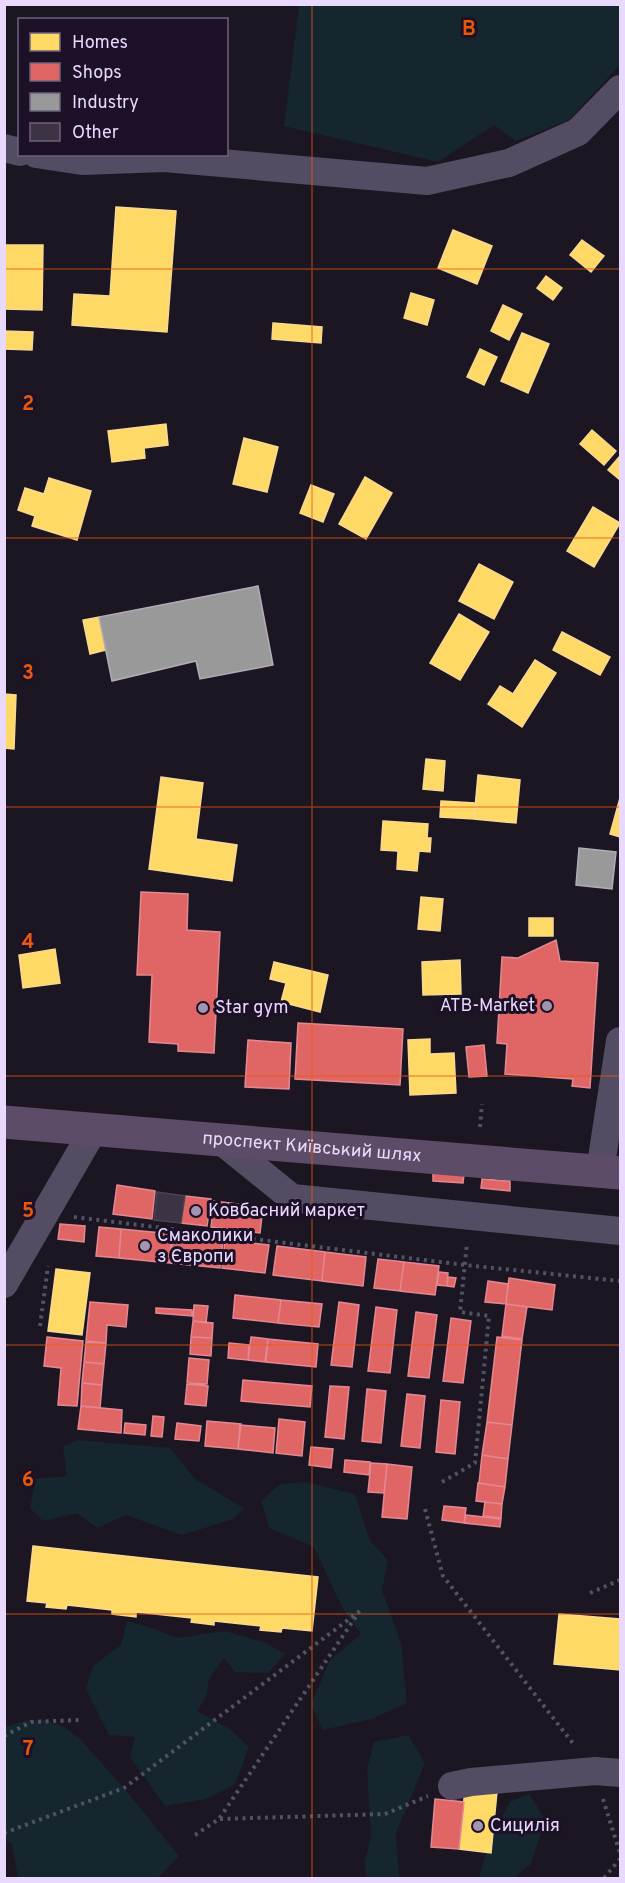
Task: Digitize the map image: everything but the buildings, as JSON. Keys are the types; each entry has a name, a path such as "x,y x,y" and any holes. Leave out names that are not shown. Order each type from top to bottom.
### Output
{"main road":[{"name":"проспект Київський шлях","path":"4,1122 610,1172"}],"street":[{"path":"49,156 82,161 164,158 427,180 509,162 578,132 621,89"},
{"path":"610,1172 621,1041"},
{"path":"4,1284 94,1129"},
{"path":"219,1139 292,1197 621,1231"},
{"path":"452,1786 471,1782 608,1772"}],"path":[{"path":"480,1127 482,1104"},
{"path":"67,1216 465,1265 621,1281"},
{"path":"40,1326 49,1259"},
{"path":"442,1482 475,1463 489,1316 460,1312 465,1265"},
{"path":"425,1509 442,1576 608,1772 621,1853"},
{"path":"590,1593 621,1580"},
{"path":"4,1833 124,1788 360,1611 219,1819 195,1835"},
{"path":"4,1736 31,1722 80,1720"},
{"path":"219,1819 386,1814 452,1786"},
{"path":"604,1878 621,1859"}],"shaded area":[{"path":"299,5 620,5 620,65 569,120 516,141 494,125 438,162 284,126"},
{"path":"77,1440 170,1448 195,1479 244,1508 233,1519 182,1535 126,1515 97,1528 77,1513 43,1521 30,1508 36,1479 67,1476 63,1447"},
{"path":"305,1482 355,1494 370,1541 388,1560 382,1590 401,1643 407,1703 372,1719 323,1730 311,1704 330,1660 361,1634 343,1609 314,1547 269,1528 261,1501 280,1484"},
{"path":"127,1621 178,1638 225,1631 266,1643 285,1654 268,1673 235,1672 224,1658 209,1679 206,1698 197,1711 230,1729 249,1747 235,1784 206,1799 165,1806 130,1757 135,1737 109,1735 86,1689 93,1666 121,1645"},
{"path":"44,1720 64,1727 80,1739 124,1788 179,1856 158,1878 18,1878 12,1844 5,1840 5,1727 23,1721"},
{"path":"408,1735 425,1763 396,1833 399,1878 366,1878 365,1862 371,1835 367,1769 374,1742"},
{"path":"529,1794 545,1819 531,1864 516,1878 479,1878 490,1839 510,1802"}],"place":[{"name":"ATB-Market","path":"547,1006"},
{"name":"Star gym","path":"203,1008"},
{"name":"Ковбасний маркет","path":"196,1211"},
{"name":"Смаколики з Європи","path":"145,1246"},
{"name":"Сицилія","path":"478,1826"}]}
